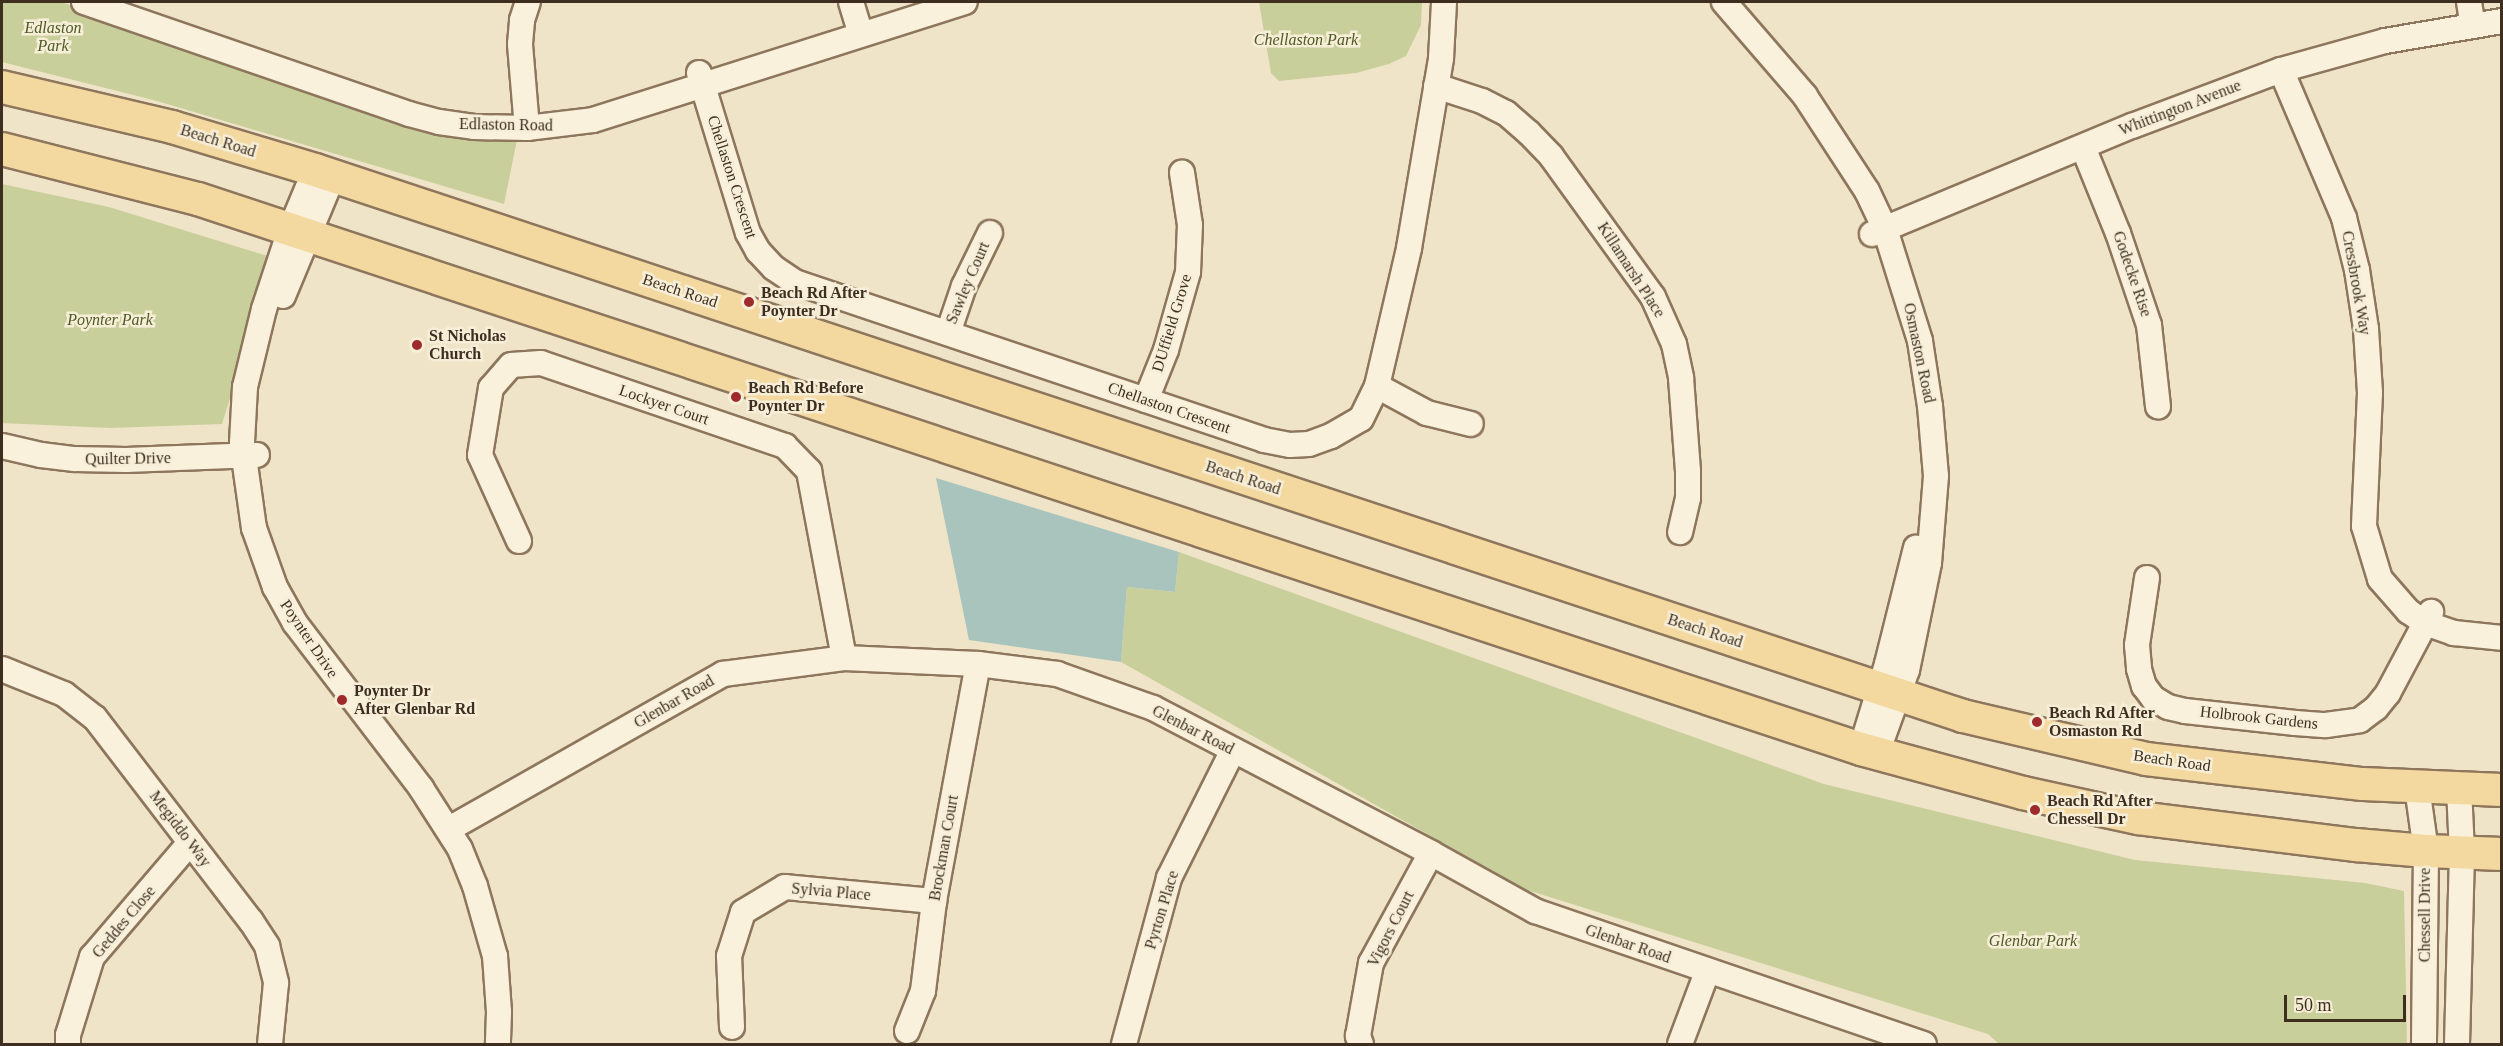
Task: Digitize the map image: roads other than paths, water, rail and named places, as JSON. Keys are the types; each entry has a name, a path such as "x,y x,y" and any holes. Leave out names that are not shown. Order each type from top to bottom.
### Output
{"main road":[{"name":"Beach Road","path":"2,87 172,127 324,173 1963,716 2146,759 2363,784 2502,790"},
{"path":"2,149 198,199 1869,751 2023,792 2138,818 2426,851 2502,854"}],"street":[{"path":"526,121 520,44 522,20 528,2"},
{"name":"Edlaston Road","path":"106,3 416,101 451,110 526,121 700,79 856,19 915,2"},
{"name":"Edlaston Road","path":"856,19 965,2"},
{"name":"Chellaston Crescent","path":"700,79 748,233 758,251 774,268 795,282 1264,440 1290,445 1309,444 1331,436 1361,419 1377,386 1409,248 1441,58 1444,2"},
{"name":"Osmaston Road","path":"1704,2 1806,122 1878,232"},
{"name":"Osmaston Road","path":"1724,2 1774,58 1823,121 1867,191 1904,339 1917,414 1921,484 1920,516 1889,693 1869,751"},
{"path":"2469,2 2473,26"},
{"name":"Whittington Avenue","path":"1878,232 2083,147 2280,70 2385,41 2502,21"},
{"name":"Cressbrook Way","path":"2280,70 2344,218 2357,270 2366,329 2370,393 2364,526 2380,579 2408,611 2428,618 2454,633 2502,638"},
{"name":"Killamarsh Place","path":"1436,86 1482,101 1506,113 1529,133 1551,156 1653,297 1674,344 1681,378 1688,498 1680,532"},
{"name":"Godecke Rise","path":"2083,147 2126,254 2149,325 2158,407"},
{"name":"Poynter Drive","path":"324,173 300,233 286,288 272,330 259,384 250,449 274,542 292,589 304,612 456,826 486,874 498,908 511,983 511,1044"},
{"name":"DUffield Grove","path":"1146,400 1166,350 1188,272 1190,225 1182,173"},
{"name":"Sawley Court","path":"948,333 973,264 990,233"},
{"name":"Lockyer Court","path":"519,541 480,455 491,388 511,365 541,363 785,446 808,471 844,658"},
{"path":"1377,386 1427,413 1471,424"},
{"name":"Quilter Drive","path":"2,432 72,444 250,449"},
{"name":"Quilter Drive","path":"2,446 41,455 75,459 250,449"},
{"name":"Holbrook Gardens","path":"2147,578 2137,645 2141,677 2153,698 2168,707 2185,711 2306,724 2326,725 2360,720 2376,708 2388,693 2428,618"},
{"name":"Cressbrook Way","path":"2428,618 2502,630"},
{"name":"Glenbar Road","path":"456,826 723,674 844,658 978,664 1056,674 1153,708 1431,854 1534,911 1707,972 1842,1014 1922,1044"},
{"name":"Brockman Court","path":"907,1031 923,991 934,901 978,664"},
{"name":"Megiddo Way","path":"2,669 64,694 95,718 189,844 251,921 267,946 276,983 270,1044"},
{"name":"Pyrton Place","path":"1124,1044 1169,878 1233,750"},
{"name":"Chessell Drive","path":"2417,787 2426,851 2424,1044"},
{"name":"Chessell Drive","path":"2457,1044 2462,852 2459,789"},
{"name":"Poynter Drive","path":"456,826 495,956 499,1012 498,1044"},
{"name":"Geddes Close","path":"68,1044 68,1035 92,957 189,844"},
{"name":"Vigors Court","path":"1361,1044 1358,1036 1371,963 1431,854"},
{"name":"Sylvia Place","path":"732,1027 729,956 743,912 785,887 934,901"},
{"path":"1680,1044 1707,972"}],"water":[{"path":"936,478 1179,552 1175,592 1127,587 1121,662 969,640"}],"place":[{"name":"Beach Rd After Poynter Dr","path":"749,302"},
{"name":"St Nicholas Church","path":"417,345"},
{"name":"Beach Rd Before Poynter Dr","path":"736,397"},
{"name":"Poynter Dr After Glenbar Rd","path":"342,700"},
{"name":"Beach Rd After Osmaston Rd","path":"2037,722"},
{"name":"Beach Rd After Chessell Dr","path":"2035,810"}],"park label":[{"name":"Edlaston Park","path":"53,37"},
{"name":"Chellaston Park","path":"1306,40"},
{"name":"Poynter Park","path":"110,320"},
{"name":"Glenbar Park","path":"2033,941"}]}
